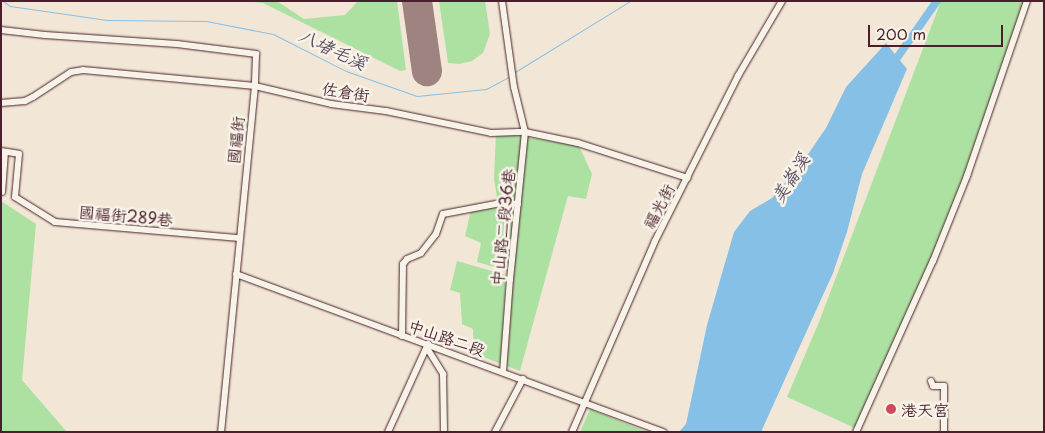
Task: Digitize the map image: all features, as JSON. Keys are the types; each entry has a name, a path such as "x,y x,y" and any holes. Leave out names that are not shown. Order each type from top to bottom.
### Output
{"street":[{"name":"中山路二段36巷","path":"502,1 514,87 525,132 503,372"},
{"name":"福光街","path":"572,432 655,241 738,76 782,1"},
{"path":"856,432 933,261 967,176 1027,1"},
{"name":"國福街","path":"1,30 178,44 256,54 255,86 221,432"},
{"name":"佐倉街","path":"1,103 33,97 71,72 83,70 255,86 331,104 386,111 491,133 525,132 578,143 688,178"},
{"path":"2,192 3,152"},
{"name":"國福街289巷","path":"3,152 19,154 16,198 55,222 239,238"},
{"path":"402,336 403,264 407,258 421,253 436,234 443,214 500,203 518,204"},
{"name":"中山路二段","path":"236,274 428,346 585,401 664,432"},
{"path":"388,432 428,346"},
{"path":"428,346 443,374 444,432"},
{"path":"495,432 522,379"},
{"path":"931,381 933,386 944,386 944,432"}],"green space":[{"path":"245,1 277,1 304,19 345,15 358,1 397,1 406,70 400,71 263,3"},
{"path":"439,1 485,1 490,34 483,53 472,61 459,64 448,63"},
{"path":"941,1 1024,1 967,176 857,429 787,397 819,322"},
{"path":"496,132 579,146 592,174 586,199 568,196 520,371 507,366 512,272 477,262 481,243 465,236 471,210 498,204 494,179"},
{"path":"1,201 36,224 22,380 67,432 1,432"},
{"path":"457,261 506,275 501,364 474,353 473,329 462,324 460,293 450,290"},
{"path":"590,409 647,432 580,432"}],"water":[{"path":"886,43 907,69 862,174 847,232 833,273 761,432 679,432 686,424 707,325 734,232 750,211 772,198 802,163 826,128 846,87"}],"waterway":[{"name":"八堵毛溪","path":"3,1 10,6 107,20 206,21 273,34 346,71 417,96 486,89 510,76"},
{"name":"八堵毛溪","path":"515,72 630,1"},
{"name":"美崙溪","path":"892,65 937,1"}],"runway":[{"path":"417,1 427,71"}],"place":[{"name":"港天宮","path":"891,409"}]}
